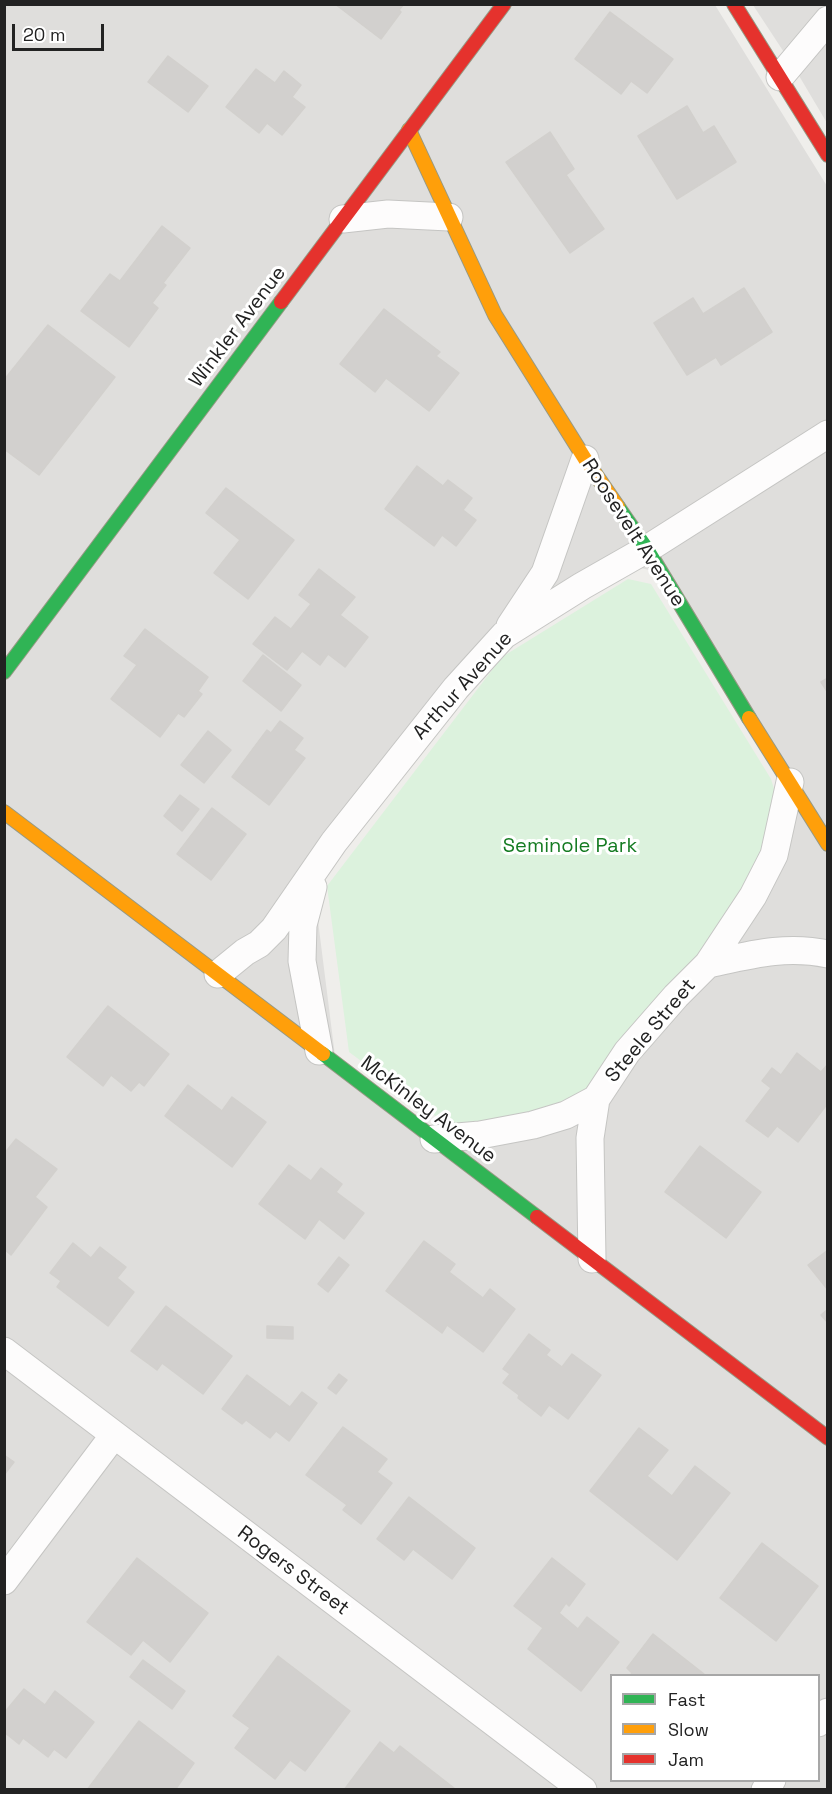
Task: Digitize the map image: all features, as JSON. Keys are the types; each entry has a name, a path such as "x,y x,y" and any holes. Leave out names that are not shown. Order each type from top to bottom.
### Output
{"street":[{"name":"Winkler Avenue","path":"4,672 504,4"},
{"path":"734,4 828,155"},
{"path":"780,77 828,20"},
{"name":"Roosevelt Avenue","path":"409,130 495,315 585,459 647,549 725,680 828,844"},
{"path":"343,219 388,214 449,217"},
{"name":"Arthur Avenue","path":"218,974 245,952 259,944 274,929 318,865 456,688 504,635 647,549 828,434"},
{"path":"504,635 545,573 585,459"},
{"name":"Steele Street","path":"592,1259 590,1137 596,1099 627,1052 676,996 708,964 753,896 774,855 790,782"},
{"name":"McKinley Avenue","path":"4,812 828,1438"},
{"name":"Arthur Avenue","path":"318,865 303,925 302,961 319,1051"},
{"name":"Steele Street","path":"708,964 771,950 806,949 828,954"},
{"name":"Steele Street","path":"434,1139 480,1135 533,1125 566,1115 596,1099"},
{"name":"Rogers Street","path":"4,1351 583,1790"},
{"path":"4,1581 114,1435"}],"shaded area":[{"path":"5,5 715,5 827,186 827,1789 5,1790","holes":["629,565 657,572 791,802 598,1101 443,1138 335,1056 313,881 490,648"]},
{"path":"753,5 827,5 827,123 795,69"}],"green space":[{"name":"Seminole Park","path":"628,579 651,584 771,779 777,798 761,869 706,946 591,1088 520,1120 446,1124 349,1052 327,886 502,657"}],"building":[{"path":"335,4 404,4 399,10 401,12 381,39"},
{"path":"610,12 673,59 647,93 631,81 621,94 575,59"},
{"path":"168,56 208,86 188,112 148,82"},
{"path":"256,69 275,83 284,71 301,85 292,97 305,107 282,135 267,123 259,133 226,107"},
{"path":"687,106 703,133 714,126 736,162 677,199 638,136"},
{"path":"550,132 574,169 566,175 604,229 570,253 506,162"},
{"path":"162,226 190,248 163,283 166,285 152,303 158,308 129,347 81,311 110,274 120,281"},
{"path":"744,288 772,332 721,365 716,357 687,375 654,323 693,298 703,314"},
{"path":"384,309 440,352 436,356 459,373 429,411 386,378 375,392 340,364"},
{"path":"48,325 115,377 39,475 4,449 4,380"},
{"path":"417,466 443,486 448,480 472,498 463,510 476,520 456,546 442,535 434,546 385,509"},
{"path":"226,488 294,540 248,599 214,573 240,540 206,513"},
{"path":"319,569 355,597 340,615 368,637 345,667 328,654 320,665 302,651 287,670 253,644 275,617 291,629 311,604 299,595"},
{"path":"145,629 208,677 198,691 202,694 184,717 178,713 160,737 111,699 137,665 124,656"},
{"path":"263,655 301,685 281,711 243,681"},
{"path":"828,678 828,693 821,682"},
{"path":"280,721 303,738 294,750 305,758 269,805 232,777 267,730 271,733"},
{"path":"208,731 231,750 204,783 181,765"},
{"path":"180,795 199,809 182,831 164,816"},
{"path":"212,808 246,834 211,880 177,854"},
{"path":"108,1006 169,1054 144,1086 139,1082 131,1091 111,1075 103,1086 67,1057"},
{"path":"797,1053 821,1072 828,1064 828,1103 798,1142 777,1126 768,1137 746,1121 771,1088 762,1081 772,1068 781,1075"},
{"path":"188,1085 222,1111 232,1097 266,1122 232,1167 165,1116"},
{"path":"16,1139 57,1169 35,1197 47,1207 11,1255 4,1249 4,1154"},
{"path":"700,1146 761,1192 726,1238 665,1192"},
{"path":"289,1165 311,1181 321,1168 342,1184 336,1192 364,1213 344,1239 319,1219 305,1239 259,1204"},
{"path":"424,1241 455,1264 449,1272 483,1298 490,1289 515,1309 483,1352 447,1325 442,1333 386,1291"},
{"path":"73,1243 91,1258 100,1247 126,1267 117,1278 134,1292 108,1326 57,1287 61,1281 50,1273"},
{"path":"828,1250 828,1290 808,1265"},
{"path":"339,1257 349,1265 328,1292 318,1284"},
{"path":"166,1306 232,1356 203,1394 162,1363 157,1370 131,1351"},
{"path":"828,1309 828,1323 821,1315"},
{"path":"267,1326 293,1327 293,1339 267,1338"},
{"path":"529,1334 550,1350 546,1355 562,1367 572,1354 601,1375 568,1419 549,1405 541,1416 503,1383 510,1374 503,1369"},
{"path":"339,1374 347,1380 336,1394 328,1388"},
{"path":"247,1375 290,1407 302,1392 317,1403 289,1441 276,1431 270,1438 246,1420 242,1424 222,1409"},
{"path":"343,1427 387,1459 377,1472 392,1483 361,1524 343,1510 347,1505 306,1475"},
{"path":"639,1428 668,1450 647,1476 672,1496 695,1466 730,1493 677,1560 590,1491"},
{"path":"4,1455 14,1462 4,1475"},
{"path":"409,1497 475,1548 452,1579 413,1549 404,1560 377,1539"},
{"path":"762,1543 818,1586 776,1641 720,1598"},
{"path":"137,1558 208,1613 170,1662 143,1640 131,1655 87,1622"},
{"path":"552,1558 585,1584 569,1606 566,1603 559,1613 578,1629 587,1617 619,1642 581,1691 528,1649 543,1628 514,1606"},
{"path":"653,1634 704,1674 631,1674 627,1668"},
{"path":"278,1656 350,1711 305,1771 290,1760 275,1779 235,1748 250,1728 233,1716"},
{"path":"143,1660 185,1691 172,1709 130,1677"},
{"path":"24,1689 45,1705 55,1691 94,1722 66,1758 54,1749 48,1757 23,1738 19,1744 4,1732 4,1713"},
{"path":"139,1721 194,1763 175,1790 150,1790 147,1787 146,1790 87,1790"},
{"path":"380,1742 394,1753 400,1746 454,1788 344,1790"}],"traffic: fast":[{"path":"4,672 281,302"},
{"path":"618,507 647,549 749,718"},
{"path":"323,1054 537,1217"}],"traffic: slow":[{"path":"409,130 495,315 585,459 618,507"},
{"path":"749,718 828,844"},
{"path":"4,812 323,1054"}],"traffic: jam":[{"path":"281,302 504,4"},
{"path":"734,4 828,155"},
{"path":"537,1217 828,1438"}]}
